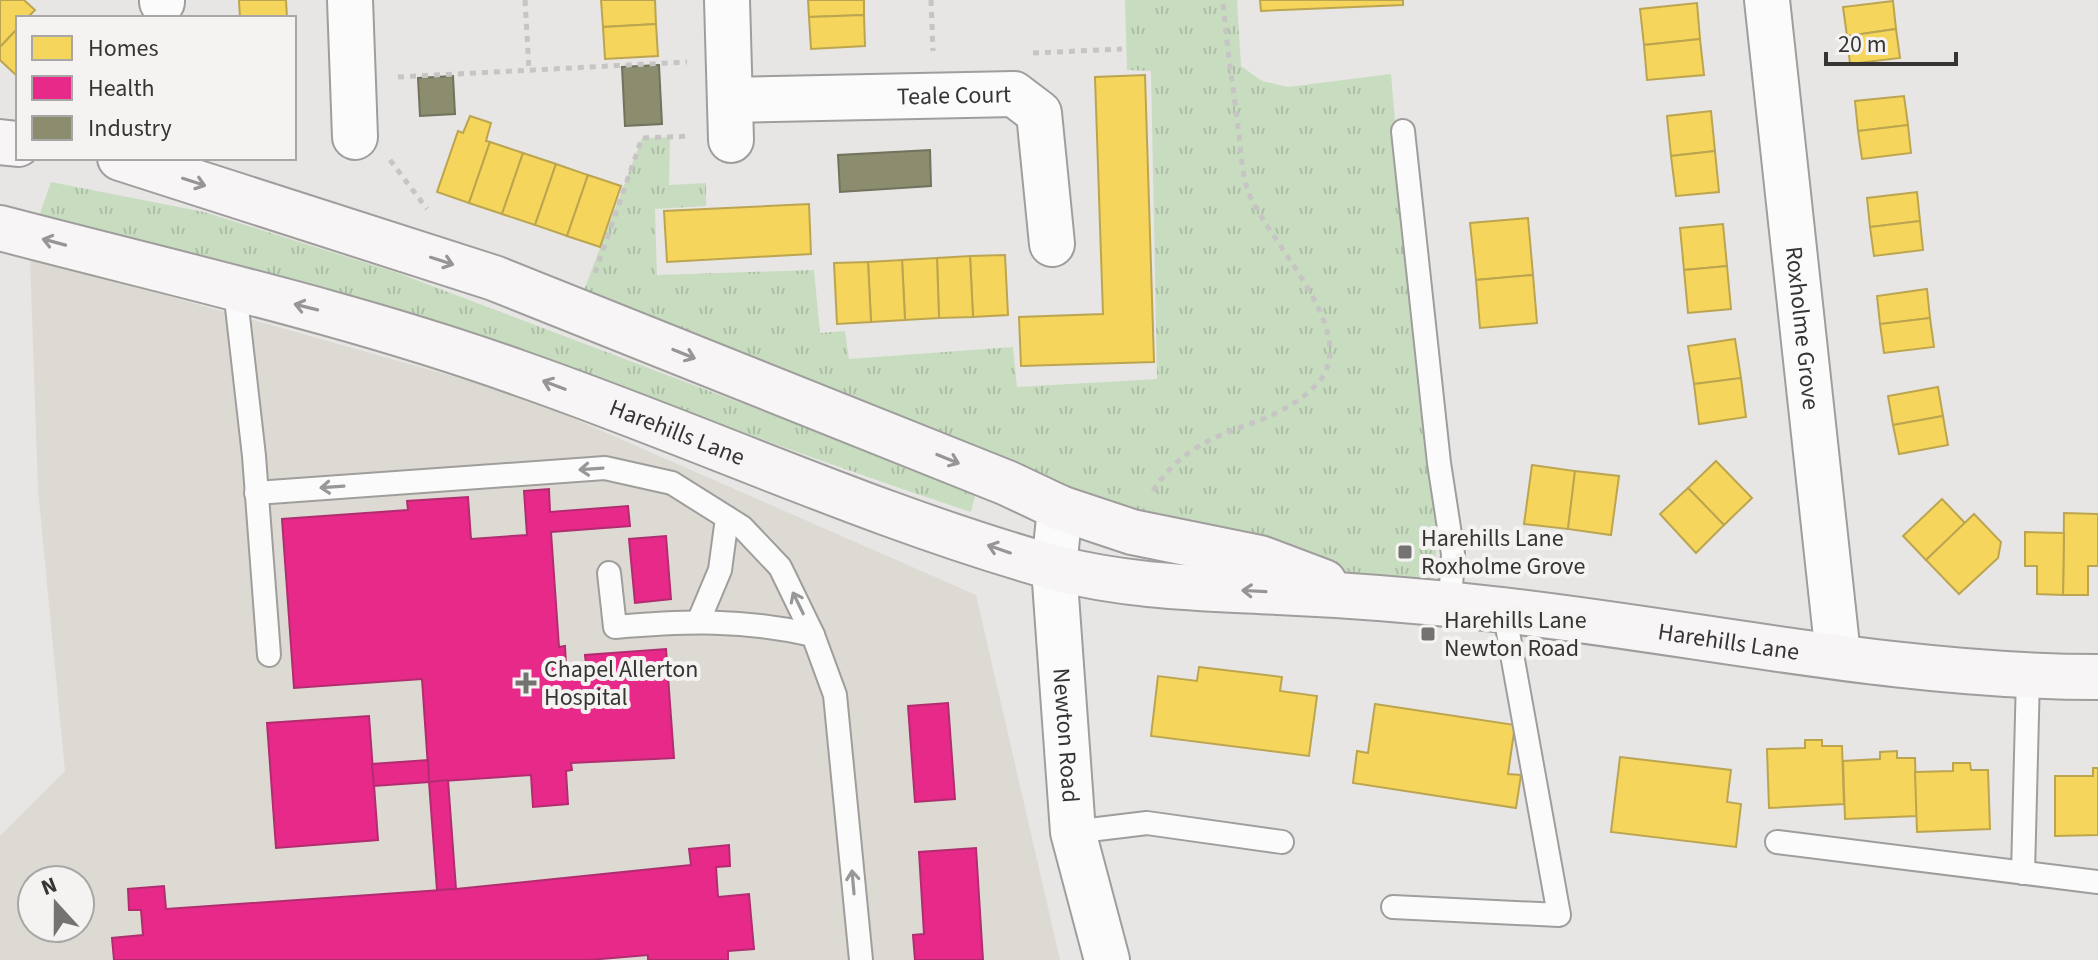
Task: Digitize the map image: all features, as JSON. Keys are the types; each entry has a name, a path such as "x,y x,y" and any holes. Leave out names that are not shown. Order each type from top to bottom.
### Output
{"main road":[{"name":"Harehills Lane","path":"126,160 494,278 1007,483 1060,508 1132,532 1260,558 1360,596"},
{"name":"Harehills Lane","path":"0,228 374,324 525,374 835,494 1054,568 1146,585 1450,604 2028,677 2098,677"}],"street":[{"path":"350,0 354,109"},
{"path":"727,0 730,109"},
{"name":"Roxholme Grove","path":"1767,0 1838,655"},
{"name":"Teale Court","path":"730,109 1014,94 1039,113 1052,244"},
{"name":"Newton Road","path":"1060,508 1054,568 1073,832 1107,960"}],"lane":[{"path":"1403,131 1439,463 1453,554 1450,604"},
{"path":"235,290 269,655"},
{"path":"256,493 605,468 672,483 742,527 780,567 813,635 835,695 861,960"},
{"path":"699,620 720,570 727,518"},
{"path":"609,573 615,627 699,620 764,624 813,635"},
{"path":"1393,907 1559,915 1504,610"},
{"path":"2023,873 2028,677"},
{"path":"1073,832 1147,823 1282,842"},
{"path":"1777,842 2098,882"}],"path":[{"path":"525,0 529,70"},
{"path":"1151,494 1177,462 1210,438 1268,418 1296,403 1321,380 1330,350 1325,319 1262,221 1246,187 1223,0"},
{"path":"437,221 354,109 529,70 730,109"},
{"path":"580,272 594,277 642,138 730,109"}],"shaded area":[{"name":"Chapel Allerton Hospital","path":"30,257 522,396 976,595 1060,960 0,960 0,836 65,771 38,489"}],"green space":[{"path":"1125,0 1237,0 1241,66 1262,81 1288,87 1391,74 1416,366 1432,470 1437,545 1431,602 1360,596 576,311 642,138 670,137 669,185 706,183 706,206 655,209 657,275 814,270 820,333 845,331 849,359 1013,347 1017,387 1157,379 1151,71 1127,70"},
{"path":"51,182 204,212 395,272 976,492 971,512 441,326 241,267 39,216"}],"building: Homes":[{"path":"0,0 24,0 35,10 29,16 16,16 16,30 0,47"},
{"path":"239,0 286,0 287,16 240,16"},
{"path":"601,0 655,0 656,24 603,27"},
{"path":"808,0 864,0 864,15 809,17"},
{"path":"1260,0 1403,0 1403,5 1261,11"},
{"path":"1893,1 1896,29 1847,36 1843,7"},
{"path":"1697,3 1700,39 1644,45 1640,9"},
{"path":"864,15 865,46 811,49 809,17"},
{"path":"656,24 658,56 605,59 603,27"},
{"path":"1896,29 1900,58 1850,64 1847,36"},
{"path":"16,30 16,75 0,60 0,47"},
{"path":"1700,39 1704,75 1647,80 1644,45"},
{"path":"1145,75 1154,362 1021,366 1019,317 1103,314 1095,77"},
{"path":"1904,96 1908,125 1858,131 1855,101"},
{"path":"1711,111 1715,151 1671,156 1667,116"},
{"path":"470,116 491,123 486,141 490,142 469,203 437,192 458,131 463,133"},
{"path":"1908,125 1911,153 1862,159 1858,131"},
{"path":"490,142 523,153 502,214 469,203"},
{"path":"1715,151 1719,192 1676,196 1671,156"},
{"path":"523,153 556,164 535,225 502,214"},
{"path":"556,164 588,175 567,236 535,225"},
{"path":"588,175 621,186 600,247 567,236"},
{"path":"1917,192 1920,221 1870,227 1867,198"},
{"path":"809,204 811,254 667,262 664,211"},
{"path":"1528,218 1533,275 1476,280 1470,223"},
{"path":"1920,221 1923,250 1874,256 1870,227"},
{"path":"1723,224 1727,266 1684,270 1680,228"},
{"path":"1005,255 1008,315 973,317 970,256"},
{"path":"970,256 973,317 939,318 937,258"},
{"path":"937,258 939,318 905,320 902,260"},
{"path":"902,260 905,320 871,322 868,262"},
{"path":"868,262 871,322 837,324 834,263"},
{"path":"1727,266 1731,309 1688,313 1684,270"},
{"path":"1533,275 1537,323 1480,328 1476,280"},
{"path":"1927,289 1930,318 1880,324 1877,296"},
{"path":"1930,318 1934,347 1884,353 1880,324"},
{"path":"1735,339 1741,378 1694,384 1688,346"},
{"path":"1741,378 1746,417 1699,424 1694,384"},
{"path":"1938,387 1943,416 1893,425 1888,396"},
{"path":"1943,416 1948,445 1899,454 1893,425"},
{"path":"1716,461 1752,498 1724,525 1688,488"},
{"path":"1532,465 1575,471 1568,529 1524,524"},
{"path":"1575,471 1619,476 1611,535 1568,529"},
{"path":"1688,488 1724,525 1696,553 1660,514"},
{"path":"1942,499 1965,523 1926,560 1903,536"},
{"path":"2064,513 2098,514 2098,566 2088,566 2088,595 2063,595"},
{"path":"1974,514 2001,542 1998,558 1959,594 1926,560"},
{"path":"2025,532 2064,533 2063,595 2037,594 2037,566 2025,566"},
{"path":"1199,667 1282,677 1280,691 1317,696 1309,756 1151,736 1158,676 1197,681"},
{"path":"1375,704 1515,725 1508,774 1521,775 1516,808 1353,783 1357,751 1368,753"},
{"path":"1805,740 1822,740 1822,746 1842,746 1844,804 1769,808 1767,749 1805,748"},
{"path":"1897,751 1897,758 1915,758 1917,816 1845,819 1843,761 1880,759 1880,752"},
{"path":"1620,757 1731,770 1727,802 1741,804 1736,847 1611,832"},
{"path":"1953,763 1970,763 1971,770 1988,770 1990,829 1917,832 1915,772 1953,771"},
{"path":"2093,768 2098,768 2098,835 2055,836 2055,776 2093,776"}],"building: Health":[{"path":"549,489 550,512 628,506 630,526 551,532 559,647 565,646 566,666 586,665 585,655 666,649 674,758 571,763 572,770 566,771 568,804 533,807 531,775 429,782 422,679 294,688 282,519 408,510 407,501 468,497 471,539 527,535 524,491"},
{"path":"666,536 671,599 635,603 629,539"},
{"path":"948,703 955,799 915,802 908,706"},
{"path":"369,716 378,840 276,848 267,723"},
{"path":"428,760 429,782 374,786 372,764"},
{"path":"448,780 456,889 437,890 429,782"},
{"path":"729,845 730,866 716,867 718,897 749,894 754,949 728,951 728,960 648,960 648,955 589,960 114,960 112,938 143,935 141,910 129,910 128,889 164,886 166,909 456,889 691,865 689,849"},
{"path":"976,848 983,960 915,960 913,935 924,934 919,852"}],"building: Industry":[{"path":"659,65 662,124 625,126 622,67"},
{"path":"453,76 455,114 420,116 418,78"},
{"path":"930,150 931,186 840,192 838,155"}],"place":[{"name":"Harehills Lane Roxholme Grove","path":"1405,552"},
{"name":"Harehills Lane Newton Road","path":"1428,634"},
{"name":"Chapel Allerton Hospital","path":"526,683"}]}
